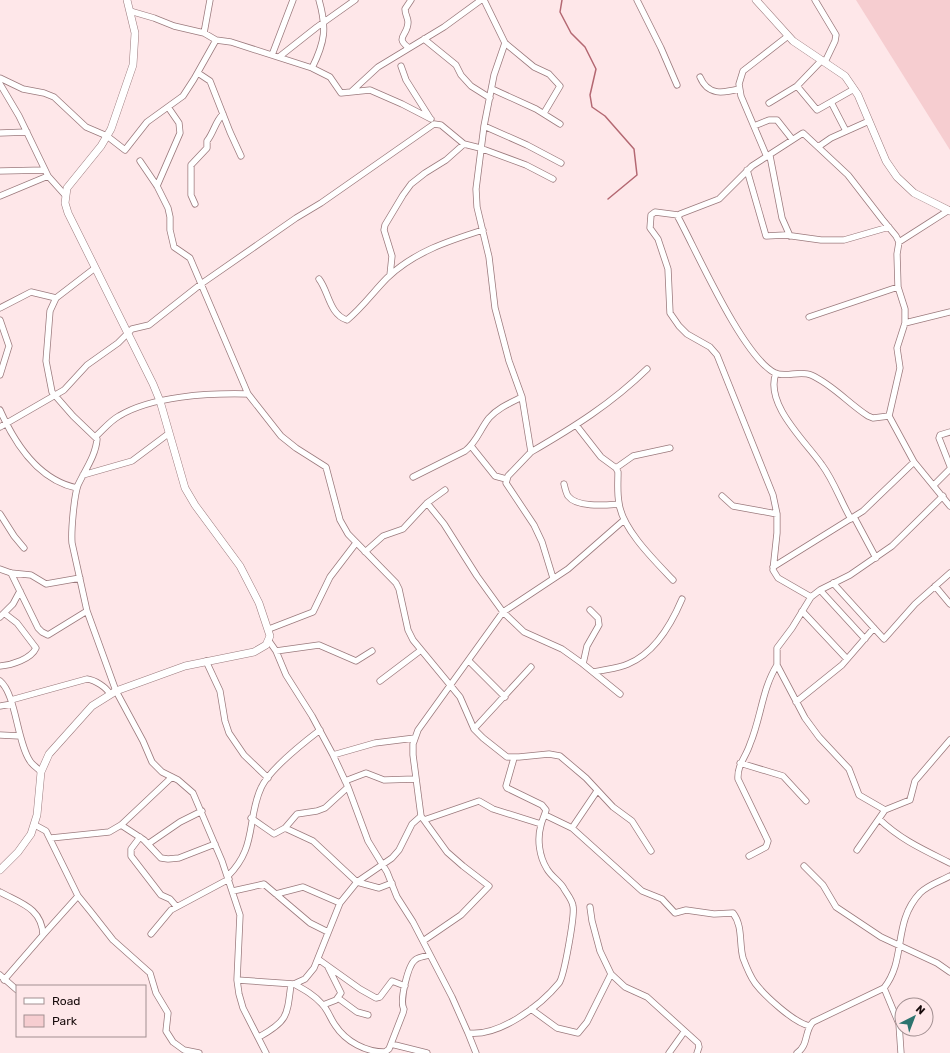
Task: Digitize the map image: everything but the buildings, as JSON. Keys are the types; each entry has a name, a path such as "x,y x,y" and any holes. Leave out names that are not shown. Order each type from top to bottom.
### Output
{"street":[{"path":"65,195 70,185 107,136 133,65 134,33 127,0"},
{"path":"204,33 210,0"},
{"path":"272,55 293,0"},
{"path":"312,68 319,54 324,22 319,0"},
{"path":"279,57 355,0"},
{"path":"409,48 403,43 402,39 408,22 405,9 411,0"},
{"path":"352,91 378,67 424,39 481,0"},
{"path":"484,0 505,43 534,67 548,74 560,86 544,114"},
{"path":"637,0 661,48 677,86"},
{"path":"769,102 797,86 824,61 836,41 836,35 815,0"},
{"path":"758,1 788,36 845,76 854,89 886,161 897,177 914,193 949,210"},
{"path":"130,11 174,26 204,33 216,40 231,42 312,68 330,77 341,93 370,90 402,104 441,125 464,144 480,148 526,165 553,179"},
{"path":"788,36 743,71 739,89 754,126 769,156 782,218 790,236"},
{"path":"424,39 456,65 461,75 471,86 490,98"},
{"path":"0,78 23,88 54,97 86,127 107,136 125,150 144,125 183,96 198,73 216,40"},
{"path":"505,43 492,89 480,148 476,189 477,207 489,257 495,308 513,373 522,397 531,452"},
{"path":"401,66 406,80 416,93 432,121"},
{"path":"198,73 210,81 241,156"},
{"path":"700,77 706,87 716,93 739,89"},
{"path":"0,84 27,132 48,176 65,195 68,213 160,401 168,434 185,488 195,505 248,579 260,603 269,629 269,641 276,651 286,675 320,730 333,755 348,787 362,826 392,883 397,897 423,941 452,997 476,1053"},
{"path":"797,86 817,110 854,89"},
{"path":"492,89 544,114 560,124"},
{"path":"831,102 846,131"},
{"path":"157,186 180,133 179,123 168,107"},
{"path":"195,204 191,195 191,166 207,148 207,141 213,134 218,120 223,114"},
{"path":"754,126 769,120 777,120 792,139"},
{"path":"0,427 55,395 67,386 87,365 128,334 132,329 149,325 201,284 296,218 321,203 432,121"},
{"path":"818,147 846,131 869,121"},
{"path":"484,126 561,163"},
{"path":"0,133 27,132"},
{"path":"811,596 778,578 774,574 773,567 777,533 777,514 773,495 717,354 710,347 687,334 670,313 668,270 658,239 650,228 651,215 655,212 678,215 719,199 747,170 803,133 848,175 899,242 897,254 898,287 905,309 905,323 897,348 899,372 889,416 914,462 950,506"},
{"path":"390,275 392,256 384,230 385,225 411,184 446,160 464,144"},
{"path":"140,161 157,186 170,217 170,230 174,247 179,252 189,256 248,394 281,436 309,457 326,467 340,520 348,534 396,583 408,630 421,650 460,697 474,729 502,754 514,758 555,754 570,764 613,807 632,822 651,851"},
{"path":"0,171 45,170"},
{"path":"747,170 764,233 768,236 779,234 821,240 844,240 889,227"},
{"path":"0,196 48,176"},
{"path":"899,242 949,210"},
{"path":"678,215 712,286 756,356 776,373 810,374 868,416 873,418 889,416"},
{"path":"319,279 324,287 331,306 343,319 347,320 390,275 405,262 431,248 483,230"},
{"path":"95,268 56,298 50,312 46,361 51,388 55,395 73,416 96,436 97,441 77,488 71,533 87,611 113,692 143,741 152,762 162,772 172,777 193,793 202,811 233,891 240,915 237,980 243,1008 266,1053"},
{"path":"809,316 898,287"},
{"path":"0,308 32,292 56,298"},
{"path":"905,323 950,312"},
{"path":"0,320 8,346 0,375"},
{"path":"506,479 531,452 612,401 647,369"},
{"path":"776,373 773,387 777,400 788,420 826,470 876,558"},
{"path":"96,436 118,416 160,401 225,393 248,394"},
{"path":"412,477 427,471 471,446 489,418 498,410 522,397"},
{"path":"0,410 6,423 28,458 42,471 62,484 77,488"},
{"path":"576,425 602,457 616,468 618,472 619,504 624,520 658,564 673,580"},
{"path":"950,432 940,435 938,438 950,466"},
{"path":"83,475 132,461 168,434"},
{"path":"471,446 495,476 506,479"},
{"path":"616,468 633,456 670,448"},
{"path":"773,567 852,518 872,503 894,478 914,462"},
{"path":"934,485 950,469"},
{"path":"506,479 508,488 534,525 542,542 554,578"},
{"path":"564,484 567,493 572,499 594,506 619,504"},
{"path":"364,552 383,536 403,528 427,503 445,490"},
{"path":"722,496 733,506 777,514"},
{"path":"885,810 859,795 850,769 819,737 796,702 777,665 777,648 792,628 811,596 876,558 892,546 943,496"},
{"path":"427,503 444,524 477,576 503,612 524,632 562,649 594,672 620,694"},
{"path":"0,514 14,536 24,548"},
{"path":"423,941 461,915 489,886 451,855 422,818 415,779 413,754 415,738 424,720 469,661 503,612 581,558 624,520"},
{"path":"269,629 313,612 330,577 356,543"},
{"path":"0,569 11,573 31,575 46,584 80,578"},
{"path":"11,573 38,628 44,634 48,635 87,611"},
{"path":"833,583 882,638 885,638 915,604 950,573"},
{"path":"935,586 950,604"},
{"path":"820,590 865,639"},
{"path":"0,666 13,664 33,652 36,648 17,623 2,615 13,604 20,591"},
{"path":"594,672 627,665 645,652 669,626 682,599"},
{"path":"583,664 588,646 599,625 598,618 590,610"},
{"path":"802,611 847,659"},
{"path":"796,702 821,683 847,659 874,628"},
{"path":"0,870 26,843 35,825 41,772 50,754 85,712 113,692 185,666 254,652 261,649 269,641"},
{"path":"276,651 319,645 356,661 372,651"},
{"path":"380,681 421,650"},
{"path":"206,661 220,691 225,722 229,733 244,755 268,778"},
{"path":"469,661 505,697"},
{"path":"749,856 766,847 768,841 738,779 740,763 750,745 768,682 777,665"},
{"path":"474,729 531,668"},
{"path":"0,706 87,679 92,680 113,692"},
{"path":"0,681 5,687 11,702 20,736 30,762 41,772"},
{"path":"151,934 167,914 176,906 228,878 241,861 246,850 251,818 260,790 268,778 300,746 320,730"},
{"path":"0,735 20,736"},
{"path":"333,755 375,743 415,738"},
{"path":"857,850 885,810 910,800 915,781 950,740"},
{"path":"468,1033 480,1034 524,1016 559,982 562,977 569,942 573,907 560,884 547,869 541,856 539,846 541,824 546,810 542,805 507,788 506,786 514,758"},
{"path":"740,763 783,776 806,801"},
{"path":"345,781 366,773 384,780 415,779"},
{"path":"51,838 102,833 121,825 172,777"},
{"path":"251,818 274,834 285,828 297,814 317,811 325,808 348,787"},
{"path":"572,828 597,791"},
{"path":"237,980 292,984 300,982 310,974 318,959 340,903 357,882 383,865 396,854 407,832 422,818 479,801 493,809 541,824"},
{"path":"148,844 180,822 202,811"},
{"path":"545,815 572,828 642,891 662,899 675,913 686,910 714,914 733,913 740,930 743,957 754,981 759,988 797,1022 810,1026"},
{"path":"879,819 891,831 912,845 950,864"},
{"path":"35,825 46,831 51,838 78,896 113,940 150,973 156,993 168,1013 166,1031 173,1042 184,1050 199,1053"},
{"path":"121,825 140,837 162,858 179,858 215,844"},
{"path":"285,828 313,841 357,882 379,888 392,883"},
{"path":"140,837 131,849 131,856 161,895 176,906"},
{"path":"804,866 823,885 836,907 881,937 937,963 950,972"},
{"path":"797,1053 805,1045 810,1026 823,1017 884,988 898,956 902,924 908,909 927,888 950,876"},
{"path":"233,891 264,884 310,923 328,932"},
{"path":"276,894 302,887 340,903"},
{"path":"0,892 29,906 35,912 40,920 43,935"},
{"path":"4,980 78,896"},
{"path":"590,907 600,951 611,974 625,987 647,997 699,1045 697,1053"},
{"path":"292,984 311,993 323,1005 336,1028 360,1047 385,1052 389,1049 403,1013 401,1003 404,986 414,960 430,955"},
{"path":"318,959 360,989 376,998 380,997 392,981 404,986"},
{"path":"323,1005 338,998 340,993 328,967"},
{"path":"531,1009 557,1028 578,1033 587,1022 611,974"},
{"path":"0,976 16,989"},
{"path":"259,1037 273,1029 286,1015 292,984"},
{"path":"884,988 899,1024 901,1053"},
{"path":"338,998 357,1012 368,1016"},
{"path":"669,1053 684,1032"},
{"path":"391,1044 427,1053"}],"green space":[{"path":"856,0 950,0 950,150"}],"waterway":[{"path":"562,0 560,12 571,33 585,47 596,69 590,95 592,107 605,116 634,149 637,175 608,199"}]}
